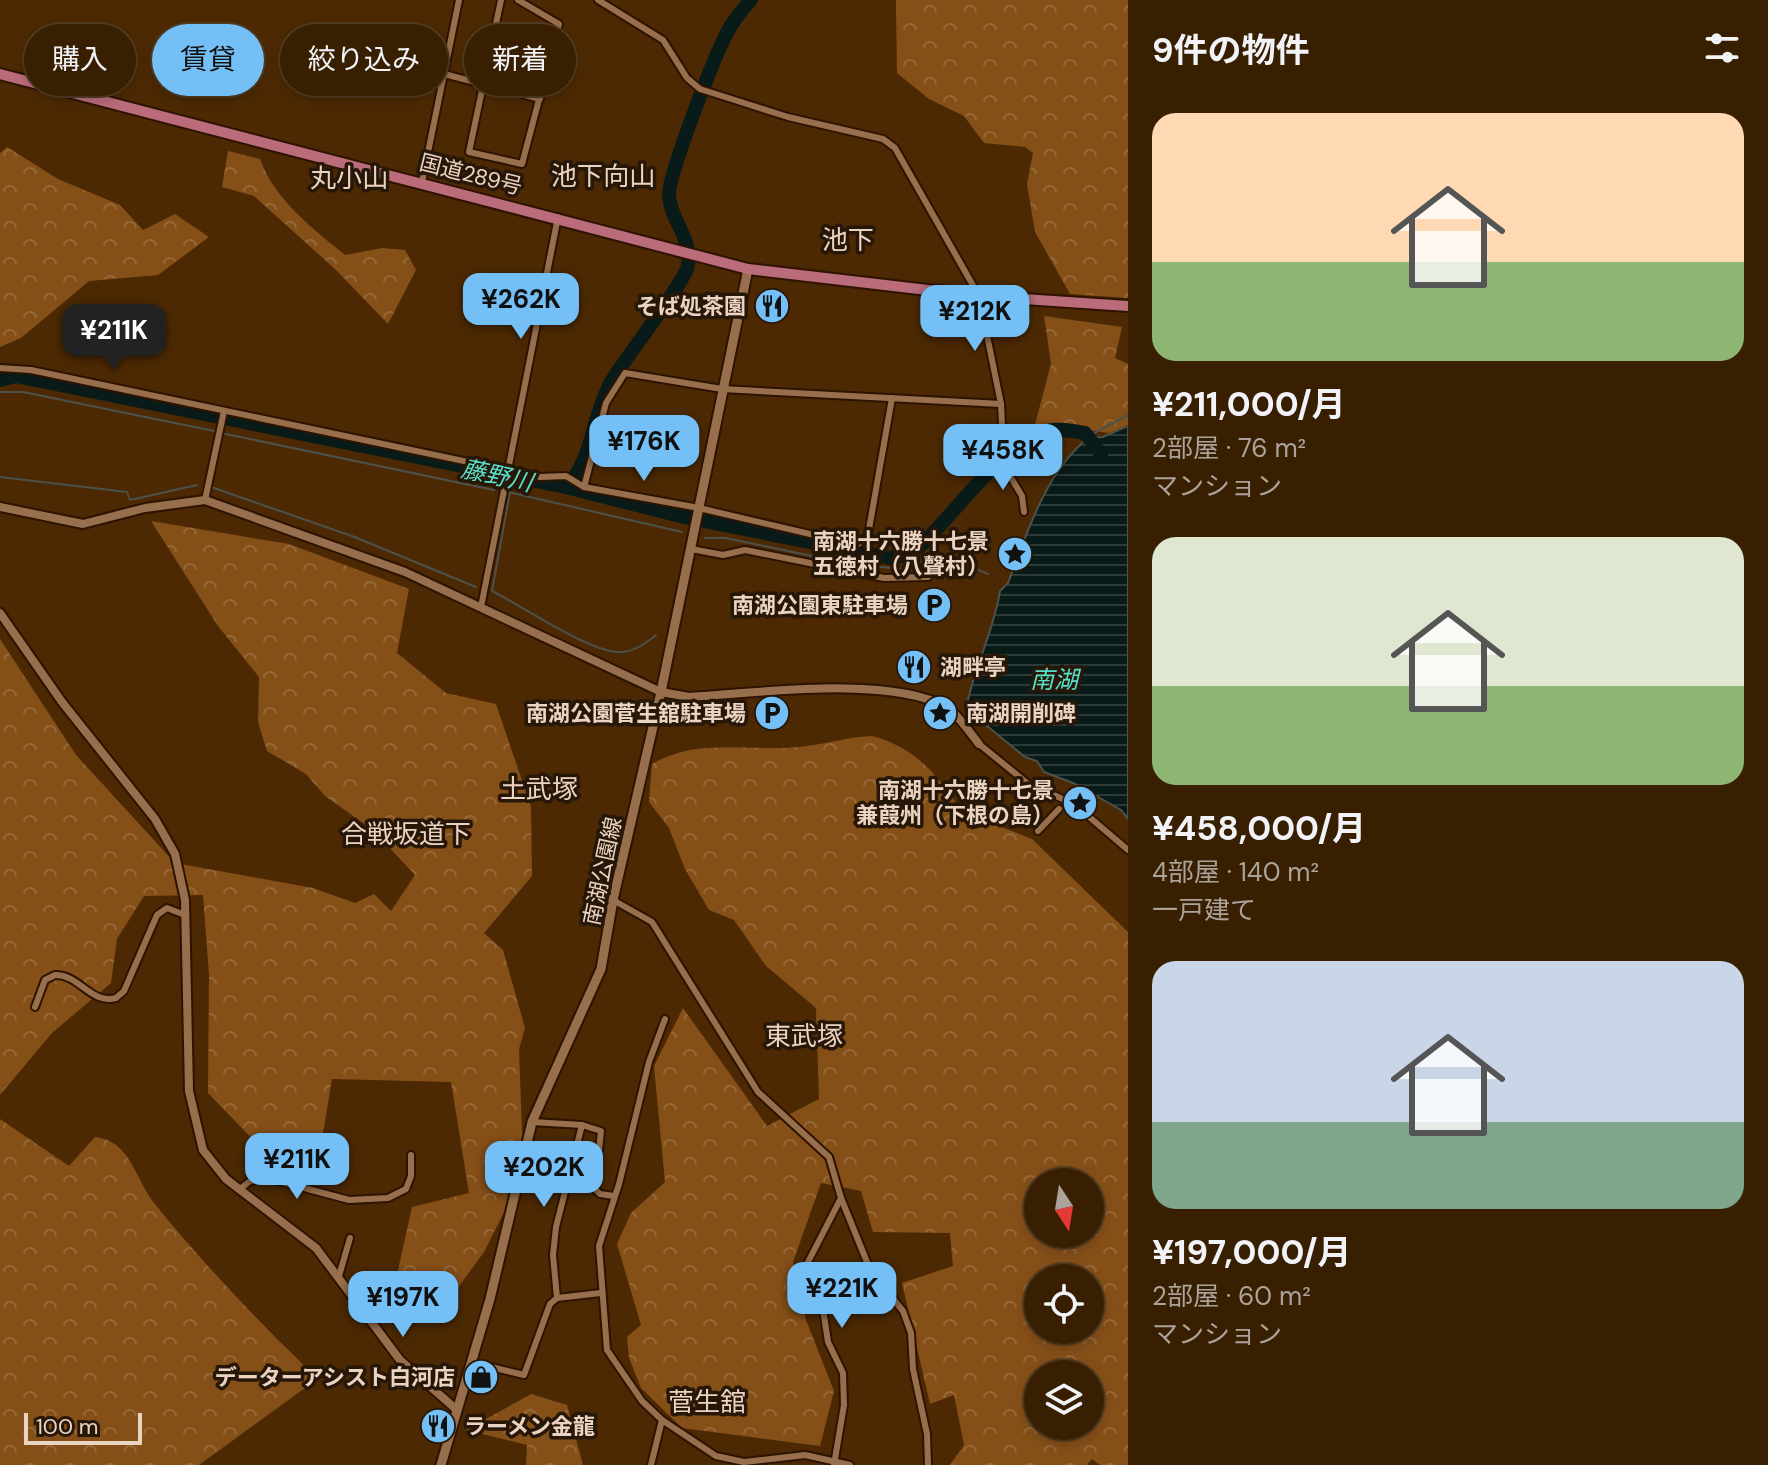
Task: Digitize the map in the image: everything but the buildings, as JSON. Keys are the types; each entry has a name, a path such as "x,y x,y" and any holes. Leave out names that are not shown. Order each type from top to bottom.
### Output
{"highway":[{"name":"国道289号","path":"0,74 748,269 979,296 1128,306"}],"main road":[{"name":"南湖公園線","path":"441,1465 490,1299 532,1122 601,969 613,900 661,692 748,269"}],"street":[{"path":"448,54 459,0"},
{"path":"496,24 501,0"},
{"path":"481,96 469,152 522,164 559,24 518,0"},
{"path":"598,0 663,40 687,78 703,90 788,117 883,139 895,148 979,296 1001,404 1002,457 1022,496 1024,512"},
{"path":"422,182 440,96"},
{"path":"527,96 540,99"},
{"path":"481,607 558,217"},
{"path":"0,368 31,370 510,471 555,479 569,477 584,487 699,508 857,545 868,535 892,398"},
{"path":"584,487 606,403 625,373 722,389 1001,404"},
{"path":"205,500 224,411"},
{"path":"0,507 83,524 145,508 205,500 405,572 661,692 689,697 872,690 908,694 946,708 979,744 1027,783 1074,804 1128,850"},
{"path":"691,549 723,555 745,550 884,578 928,577"},
{"path":"0,613 62,702 155,819 175,854 185,915 184,1003 194,1120 210,1162 316,1248 400,1360 457,1410"},
{"path":"1038,831 1059,809"},
{"path":"613,900 652,922 758,1092 829,1157 841,1198 871,1272 903,1311 911,1333 913,1369 927,1434 928,1465"},
{"path":"35,1007 45,980 55,975 75,982 98,998 116,998 124,991 157,915 167,908 185,915"},
{"path":"665,1019 649,1062 599,1246 607,1350 627,1382 662,1420 716,1456 744,1462 805,1455 850,1465"},
{"path":"532,1122 582,1125 601,1131 595,1189 600,1194 614,1196"},
{"path":"557,1298 553,1255 556,1227 582,1125"},
{"path":"240,1189 250,1181 267,1178 332,1198 388,1198 406,1189 411,1176 411,1155"},
{"path":"834,1463 844,1405 843,1373 828,1342 822,1302 807,1264 841,1198"},
{"path":"339,1276 350,1238"},
{"path":"471,1362 524,1375 544,1313 557,1298 601,1293"},
{"path":"651,1465 662,1420"}],"green space":[{"path":"896,0 1128,0 1128,298 1070,294 1035,232 1027,184 1033,153 1025,147 984,143 964,116 929,99 897,73"},
{"path":"7,147 58,179 120,205 143,230 175,214 209,237 158,275 89,281 21,338 0,347 0,153"},
{"path":"228,151 260,159 266,174 285,200 345,255 382,248 405,250 416,270 388,324 336,270 254,196 222,187"},
{"path":"1044,316 1122,327 1115,358 1128,364 1128,425 1109,433 1071,428 1032,436 1051,364"},
{"path":"151,521 289,544 409,589 397,653 446,693 496,704 531,807 532,876 484,933 503,950 525,1028 519,1049 523,1158 518,1184 484,1252 433,1322 396,1279 412,1207 469,1193 451,1082 332,1079 322,1139 322,1174 286,1174 208,1093 209,975 203,895 144,896 117,939 111,983 52,1033 0,1095 0,639 76,755 175,863 313,888 355,903 374,894 391,911 415,875 373,830 325,796 306,774 267,751 258,722 259,677 218,626"},
{"path":"872,736 906,750 943,785 972,830 993,824 1032,839 1128,932 1128,1465 1100,1465 1092,1459 1087,1465 950,1465 964,1445 954,1395 930,1404 902,1283 953,1266 950,1233 873,1232 861,1191 821,1183 793,1262 806,1320 834,1391 820,1446 682,1428 641,1388 629,1358 627,1337 641,1325 617,1244 631,1213 665,1182 654,1066 683,1008 767,1126 819,1099 816,1008 766,966 734,920 709,910 685,869 669,828 649,802 652,764 669,756 705,748 798,747"},
{"path":"0,1119 69,1166 95,1137 117,1146 131,1162 154,1203 182,1237 316,1380 199,1465 0,1465"},
{"path":"531,1394 567,1405 583,1465 526,1465 527,1445 466,1430"}],"water":[{"name":"南湖","path":"1128,426 1128,819 1121,810 1073,783 1044,772 1037,761 1025,757 986,725 965,716 1000,591 1008,583 1030,524 1049,486 1073,452 1088,438 1103,437"}],"waterway":[{"path":"566,487 582,464 611,382 677,288 688,265 687,246 669,196 671,183 716,57 732,24 751,0"},
{"name":"藤野川","path":"0,380 16,376 566,487 684,517 890,558 921,545 991,469 1033,436 1056,430 1085,433 1101,454"},
{"path":"0,392 23,392 214,431"},
{"path":"1085,433 1091,435 1128,415"},
{"path":"221,433 494,490"},
{"path":"0,477 127,492 130,500 197,485"},
{"path":"211,487 352,536 476,587"},
{"path":"508,492 682,532"},
{"path":"510,492 492,591 576,638 610,651 633,650 656,635"},
{"path":"705,538 725,538 851,564 901,569"},
{"path":"913,565 941,555 960,562"},
{"path":"967,565 988,574"}],"place":[{"name":"そば処茶園","path":"772,306"},
{"name":"南湖十六勝十七景 五徳村（八聲村）","path":"1015,554"},
{"name":"南湖公園東駐車場","path":"934,605"},
{"name":"湖畔亭","path":"914,667"},
{"name":"南湖公園菅生舘駐車場","path":"772,713"},
{"name":"南湖開削碑","path":"940,713"},
{"name":"南湖十六勝十七景 兼葭州（下根の島）","path":"1080,803"},
{"name":"データーアシスト白河店","path":"481,1377"},
{"name":"ラーメン金龍","path":"438,1426"}],"district":[{"name":"池下向山","path":"603,176"},
{"name":"丸小山","path":"349,178"},
{"name":"池下","path":"848,240"},
{"name":"土武塚","path":"539,789"},
{"name":"合戦坂道下","path":"406,834"},
{"name":"東武塚","path":"804,1036"},
{"name":"菅生舘","path":"707,1402"}]}
